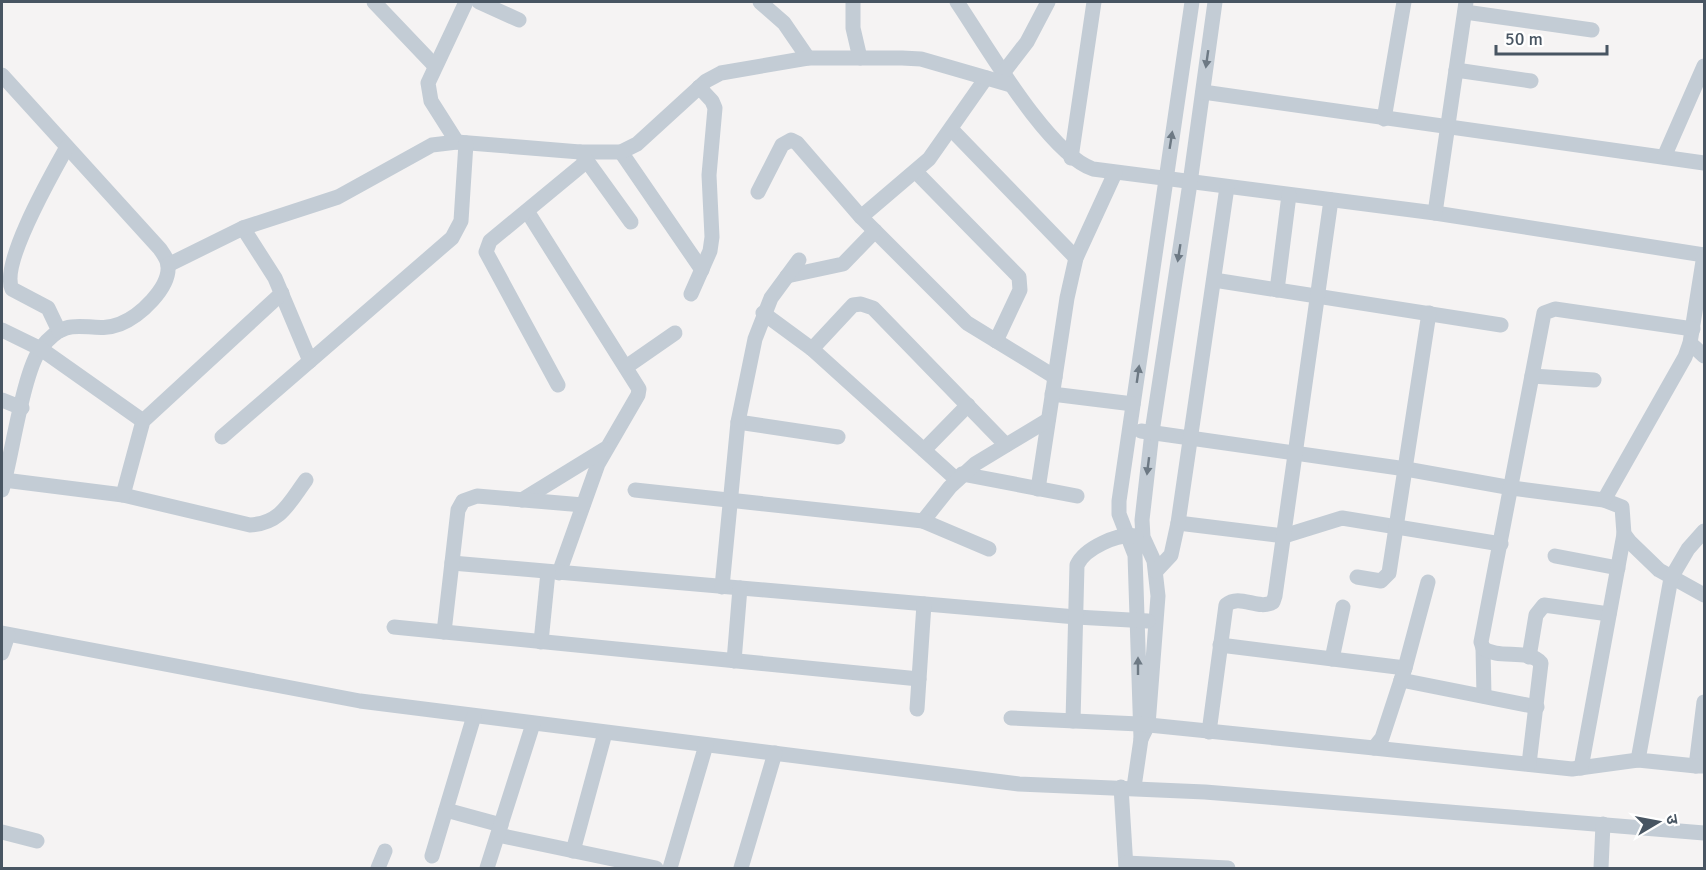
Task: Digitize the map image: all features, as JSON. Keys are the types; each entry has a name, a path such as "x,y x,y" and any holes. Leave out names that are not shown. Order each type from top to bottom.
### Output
{"street":[{"path":"374,2 434,66"},
{"path":"222,437 458,231 461,221 462,143 428,92 429,77 466,2"},
{"path":"479,2 519,20"},
{"path":"760,2 784,22 808,58"},
{"path":"853,2 853,28 861,58"},
{"path":"1007,79 1048,2"},
{"path":"1071,158 1094,2"},
{"path":"1143,729 1135,555 1119,514 1119,501 1192,2"},
{"path":"1215,2 1152,432 1142,520 1143,537 1156,571 1157,621 1143,729 1137,763 1128,787 1126,866 1228,868"},
{"path":"1383,119 1404,2"},
{"path":"964,5 1007,79 1071,158 1082,166 1165,180 1435,213 1704,255 1691,336 1685,357 1604,500"},
{"path":"1435,213 1466,7 1592,30"},
{"path":"168,265 243,228 325,203 432,145 462,143 583,157 621,152 637,144 699,87 721,73 808,58 921,59 987,78 1007,79"},
{"path":"1664,158 1704,66"},
{"path":"1456,70 1531,81"},
{"path":"2,77 160,249 168,265 164,284 129,319 110,326 78,325 59,331 40,348 6,452 3,485 123,495 238,523 261,524 281,514 306,480"},
{"path":"861,217 929,159 987,78"},
{"path":"691,294 710,251 712,237 709,175 715,115 712,101 699,87"},
{"path":"1203,92 1704,163"},
{"path":"1176,112 1199,116"},
{"path":"951,129 1076,258"},
{"path":"758,192 782,145 791,140 797,143 861,217 955,313 1055,377"},
{"path":"59,331 48,308 18,293 8,284 7,244 67,147"},
{"path":"621,152 702,270"},
{"path":"558,385 486,252 490,241 527,211 583,157"},
{"path":"583,157 631,222"},
{"path":"916,172 1019,277 1020,290 996,341"},
{"path":"1038,489 1067,298 1076,258 1115,173"},
{"path":"1156,571 1171,555 1178,523 1227,188"},
{"path":"1277,290 1289,195"},
{"path":"1209,732 1224,611 1230,601 1264,605 1273,602 1331,200"},
{"path":"527,211 639,389 638,395 605,449 554,573 541,642"},
{"path":"243,228 282,293 310,361"},
{"path":"787,276 843,264 875,231"},
{"path":"722,587 738,422 755,339 763,312 799,260"},
{"path":"1214,280 1501,324"},
{"path":"123,495 143,422 282,293"},
{"path":"812,349 853,305 867,305 873,308 1006,445"},
{"path":"1484,696 1481,642 1512,488 1541,320 1548,309 1691,336 1704,356"},
{"path":"763,312 812,349 924,450 960,477 1077,496"},
{"path":"1357,577 1374,581 1386,579 1397,526 1429,313"},
{"path":"2,330 40,348 143,422"},
{"path":"626,367 675,333"},
{"path":"1532,376 1594,380"},
{"path":"1052,394 1133,404"},
{"path":"2,400 22,408"},
{"path":"924,450 968,405"},
{"path":"923,520 960,477 975,464 1048,420"},
{"path":"738,422 838,437"},
{"path":"1130,430 1406,469 1512,488 1604,500 1622,507 1624,534 1581,768"},
{"path":"522,500 605,449"},
{"path":"635,490 923,520 989,549"},
{"path":"444,632 458,510 462,501 477,496 583,505"},
{"path":"1178,523 1284,536 1342,518 1501,544"},
{"path":"1638,760 1671,578 1688,549 1704,531"},
{"path":"1072,721 1077,565 1086,552 1127,534 1143,537"},
{"path":"1624,534 1659,570 1704,595"},
{"path":"1556,556 1618,567"},
{"path":"452,563 1076,617 1157,621"},
{"path":"1374,747 1382,738 1403,674 1428,582"},
{"path":"734,661 740,588"},
{"path":"917,709 924,604"},
{"path":"1529,657 1536,615 1544,605 1609,614"},
{"path":"1332,659 1343,607"},
{"path":"394,627 919,679"},
{"path":"2,653 5,634 360,700 533,724 1019,784 1128,787 1704,833"},
{"path":"1220,645 1332,659 1537,707"},
{"path":"1483,648 1491,653 1539,659 1541,663 1529,764"},
{"path":"1011,718 1209,732 1581,768 1638,760 1700,766 1704,702"},
{"path":"432,856 474,716"},
{"path":"487,868 533,724"},
{"path":"578,868 578,852 605,733"},
{"path":"670,868 706,745"},
{"path":"741,868 775,753"},
{"path":"446,810 499,830 578,852 656,868"},
{"path":"1600,868 1603,824"},
{"path":"2,832 37,841"},
{"path":"378,868 385,851"}]}
